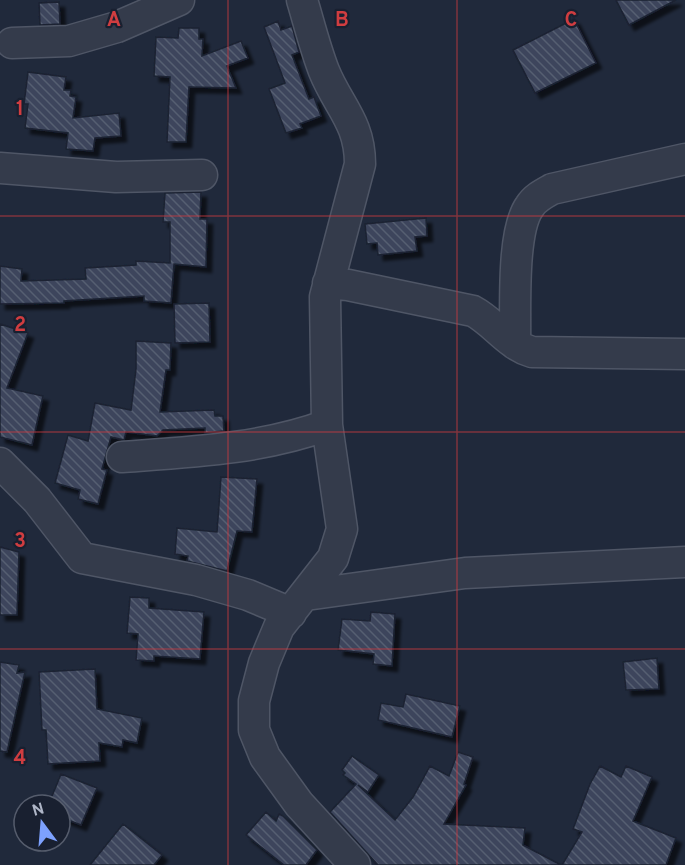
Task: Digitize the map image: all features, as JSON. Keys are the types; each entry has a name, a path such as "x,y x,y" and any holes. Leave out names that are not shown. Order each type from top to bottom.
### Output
{"street":[{"path":"12,43 69,41 117,27 180,0"},
{"path":"302,0 325,73 354,125 360,146 360,164 325,297 327,425 342,529 333,558 279,627 264,663 254,701 254,730 265,757 299,804 355,865"},
{"path":"515,344 521,226 529,207 541,195 552,189 685,159"},
{"path":"0,168 116,177 202,175"},
{"path":"328,283 348,285 472,311 491,322 515,344 532,352 685,354"},
{"path":"122,457 213,450 279,440 327,425"},
{"path":"0,462 37,500 82,558 196,580 248,595 299,604 465,573 685,562"}],"building":[{"path":"616,0 676,0 629,25"},
{"path":"59,2 60,24 40,25 39,3"},
{"path":"574,19 596,63 535,93 513,50"},
{"path":"278,21 281,30 292,26 299,52 292,55 309,99 314,97 321,116 300,124 302,128 286,133 269,89 285,83 264,27"},
{"path":"179,28 199,28 199,39 203,39 202,56 241,41 248,58 227,66 236,88 189,87 186,142 167,142 170,77 154,76 156,37 178,38"},
{"path":"28,72 66,77 64,90 71,90 70,96 76,97 73,118 119,113 121,136 95,138 93,151 66,149 68,133 25,128 28,104 24,104"},
{"path":"201,192 200,219 207,219 206,267 174,264 171,303 144,301 144,296 64,301 64,303 0,304 0,266 22,269 21,281 86,279 85,268 136,265 136,261 170,263 170,222 163,222 165,193"},
{"path":"426,218 427,236 415,237 417,251 378,255 377,243 367,244 365,224"},
{"path":"209,303 210,342 175,343 174,304"},
{"path":"0,324 28,333 7,388 43,396 32,445 0,437"},
{"path":"136,341 171,343 170,370 166,370 160,412 214,410 215,416 223,416 224,431 205,433 205,428 163,430 157,436 126,432 124,440 111,437 102,469 107,470 98,504 78,499 80,490 55,483 68,435 88,441 95,403 131,410 136,369"},
{"path":"221,477 257,479 252,532 237,531 227,571 187,561 188,556 175,554 177,528 217,532"},
{"path":"0,547 19,552 17,615 0,615"},
{"path":"130,597 149,598 149,608 204,612 200,659 154,656 154,661 136,660 138,634 127,633"},
{"path":"371,612 395,614 392,666 373,664 374,654 338,650 342,619 370,621"},
{"path":"657,658 659,689 626,690 623,662"},
{"path":"0,662 19,665 17,673 25,672 7,752 0,751"},
{"path":"95,669 97,709 142,718 137,743 123,740 122,747 99,743 100,761 48,764 46,730 42,730 39,672"},
{"path":"406,694 460,706 452,737 378,720 381,703 403,707"},
{"path":"458,752 473,757 464,784 466,785 444,824 525,828 523,845 561,865 378,865 330,812 356,784 343,775 345,773 342,770 352,756 379,775 368,792 358,785 395,820 413,797 430,766 449,776"},
{"path":"600,766 621,777 626,766 652,777 633,821 676,838 666,865 562,865 582,832 573,829 590,784"},
{"path":"61,774 97,788 81,825 72,822 72,793 53,793"},
{"path":"266,812 276,821 279,814 283,816 317,850 306,865 284,865 246,835"},
{"path":"123,824 162,855 154,865 90,865"}]}
